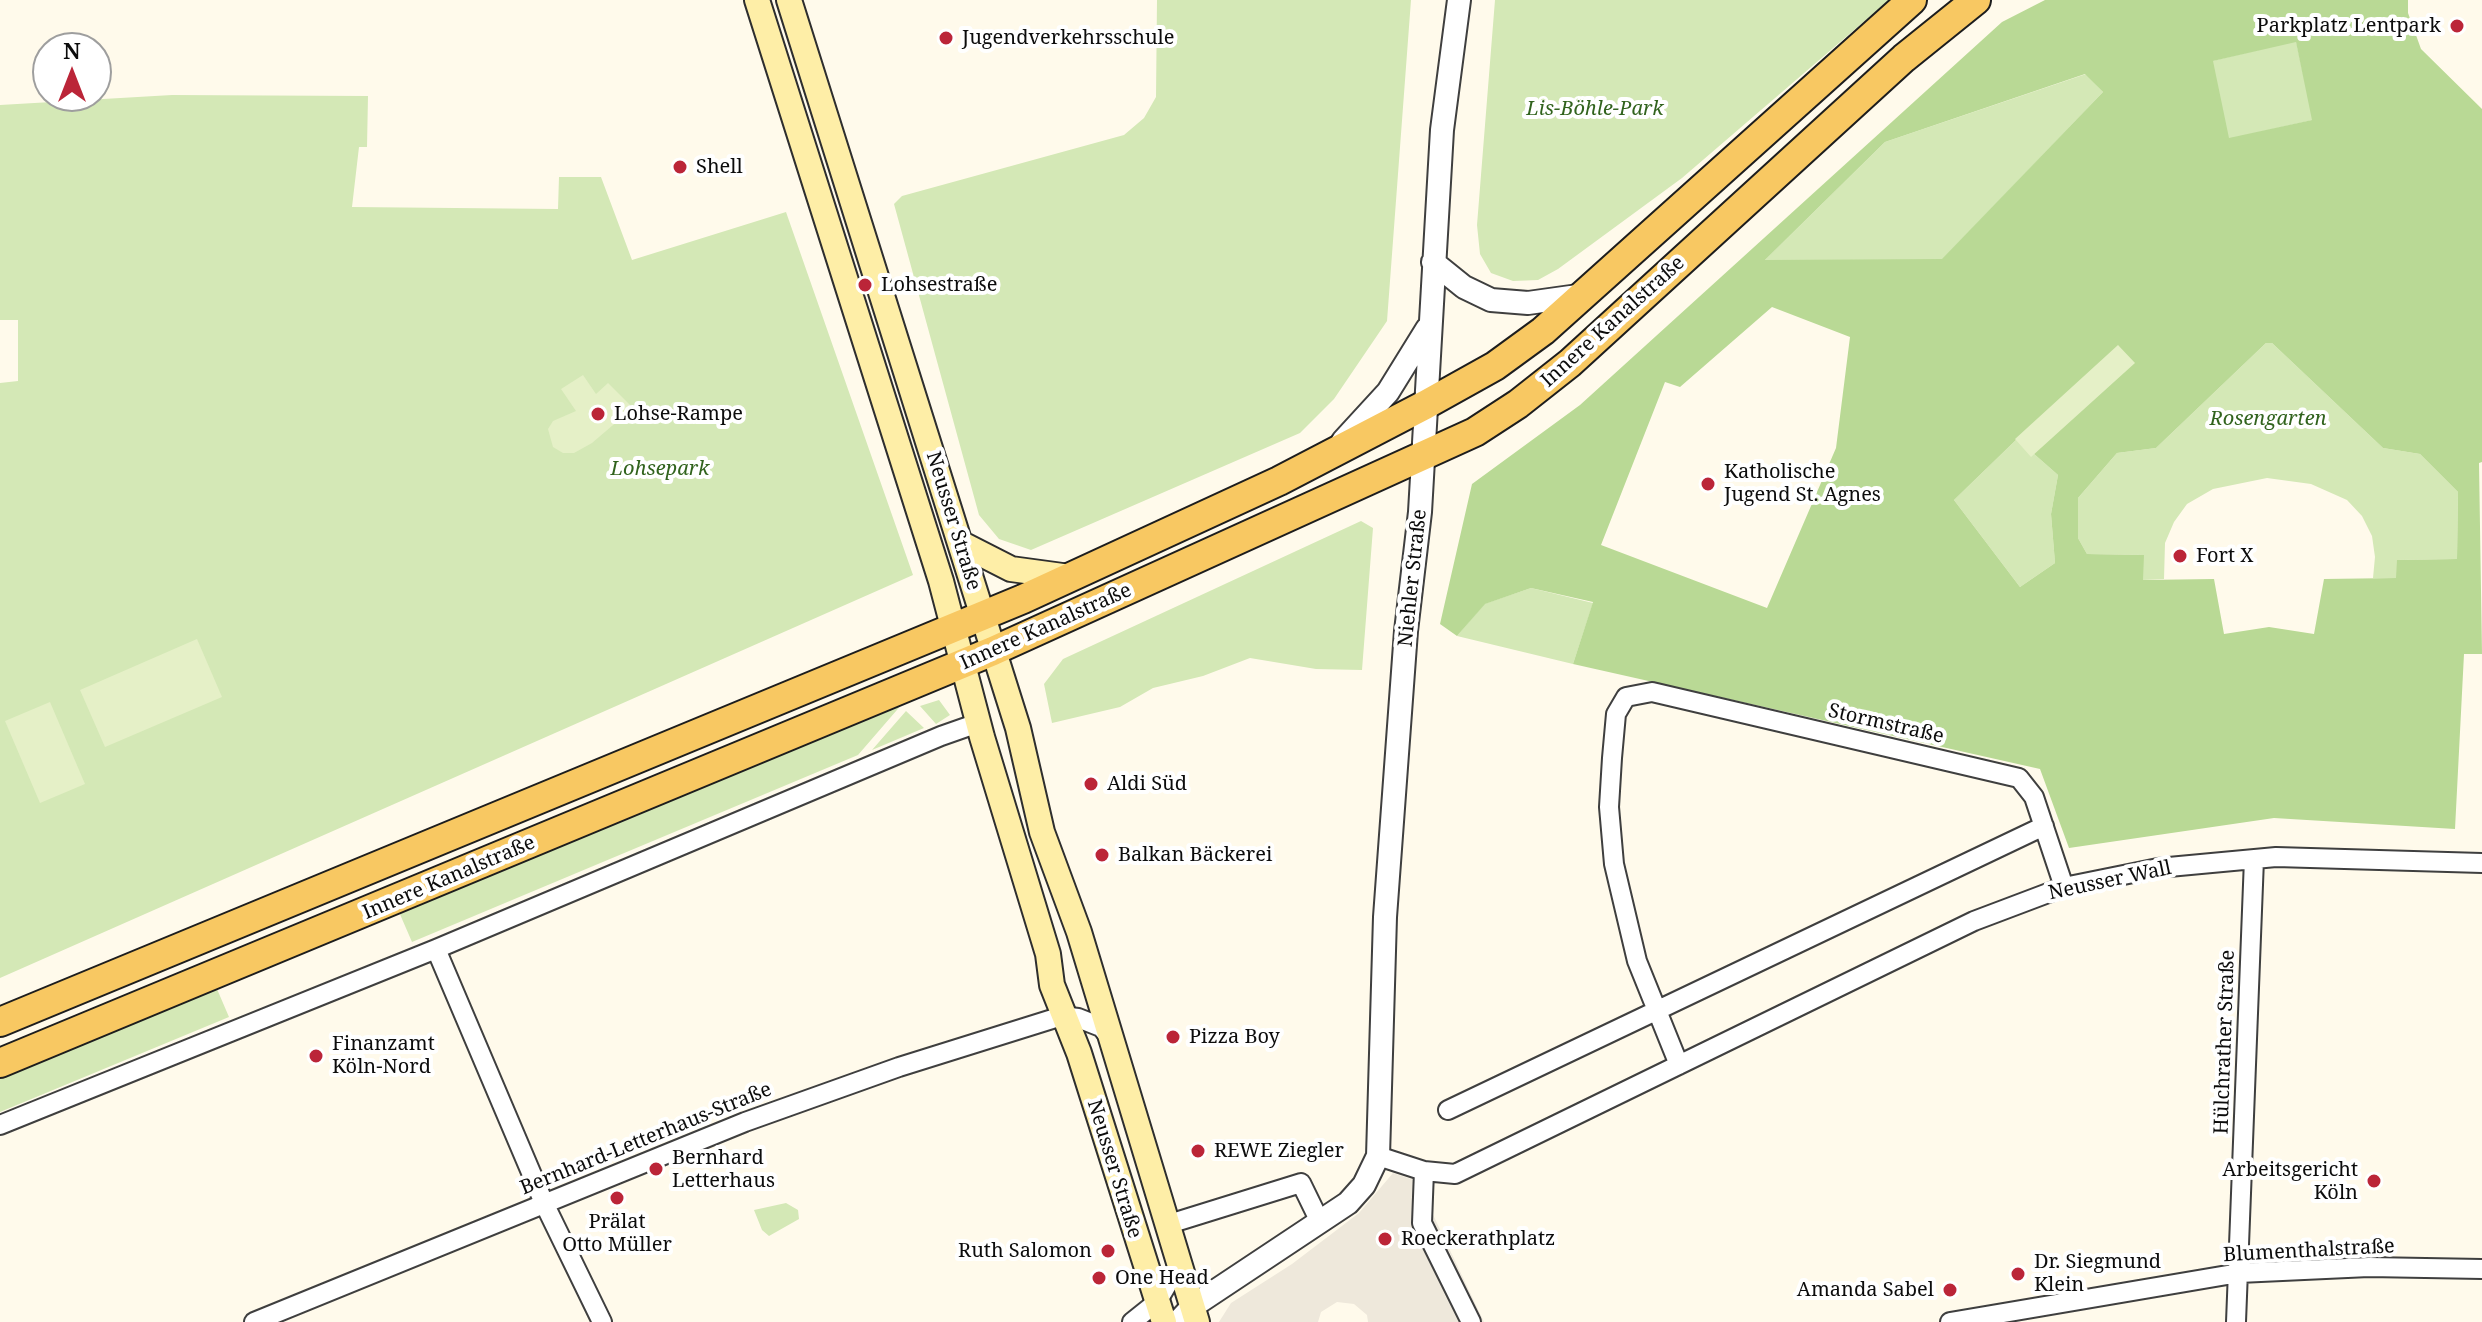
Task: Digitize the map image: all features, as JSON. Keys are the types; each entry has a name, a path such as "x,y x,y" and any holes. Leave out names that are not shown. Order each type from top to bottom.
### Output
{"main road":[{"name":"Neusser Straße","path":"757,0 864,347 941,581 978,723 1048,954 1052,985 1079,1053 1161,1312"},
{"name":"Neusser Straße","path":"789,0 1018,728 1042,832 1083,946 1169,1224 1180,1263 1189,1317"},
{"name":"Innere Kanalstraße","path":"0,1022 1070,577 1327,456 1425,405 1495,366 1585,295 1912,0"},
{"name":"Innere Kanalstraße","path":"0,1063 993,651 1482,428 1570,363 1904,58 1976,0"},
{"path":"864,347 896,339"},
{"path":"960,543 1011,569 1070,577"},
{"path":"1048,954 1068,962 1080,955 1083,946"}],"street":[{"name":"Niehler Straße","path":"1378,1156 1385,917 1424,457 1442,130 1459,0"},
{"path":"1433,262 1464,287 1491,300 1528,303 1585,295"},
{"path":"1327,456 1367,418 1388,392 1429,326"},
{"name":"Stormstraße","path":"1658,1009 1637,961 1614,864 1609,807 1612,758 1616,714 1626,697 1652,692 2019,778 2034,797 2064,887"},
{"path":"0,1125 436,949 978,723"},
{"path":"1448,1110 2044,826"},
{"name":"Neusser Wall","path":"1378,1156 1424,1171 1455,1174 1974,921 2064,887 2158,868 2254,859 2482,863"},
{"name":"Hülchrather Straße","path":"2236,1322 2254,859"},
{"path":"436,949 544,1203 602,1322"},
{"path":"1658,1009 1679,1065"},
{"path":"1062,1016 1078,1018 1101,1027 1113,1042"},
{"name":"Bernhard-Letterhaus-Straße","path":"254,1322 745,1122 1062,1016"},
{"path":"1189,1317 1348,1203 1364,1185 1378,1156"},
{"path":"1424,1171 1422,1223 1471,1322"},
{"path":"1169,1224 1301,1183 1320,1222"},
{"path":"1132,1322 1161,1312 1180,1263"},
{"name":"Blumenthalstraße","path":"1950,1322 2239,1273 2369,1267 2482,1269"}],"green space":[{"path":"1157,0 1411,0 1387,321 1334,399 1300,433 1031,550 999,539 979,515 894,204 902,196 1124,135 1144,118 1156,97"},
{"name":"Lis-Böhle-Park","path":"1495,0 1889,0 1682,178 1558,269 1538,280 1513,281 1491,273 1480,254 1477,225"},
{"path":"2045,0 2408,0 2408,13 2421,49 2482,109 2482,462 2479,463 2482,654 2464,654 2455,829 2274,818 2069,848 2040,769 1573,664 1593,602 1531,588 1485,604 1457,636 1440,624 1472,484 1580,405 2002,22","holes":["2296,42 2312,120 2229,138 2213,61","2085,74 2103,92 1942,259 1765,260 1885,142","1772,307 1850,337 1836,448 1767,608 1601,545 1665,382 1680,387","2266,343 2272,343 2383,448 2420,454 2458,492 2457,559 2397,560 2396,578 2324,579 2314,634 2269,627 2224,634 2214,579 2143,580 2144,555 2087,554 2078,538 2078,498 2117,453 2156,448","2017,439 2058,475 2051,514 2055,563 2020,587 1954,500"]},
{"path":"2296,41 2313,120 2228,139 2212,61"},
{"path":"2086,74 2103,92 1942,260 1764,261 1885,142"},
{"name":"Lohsepark","path":"172,95 368,96 367,147 359,147 352,207 558,209 559,177 601,177 632,260 786,212 913,575 0,978 0,383 18,381 18,320 0,320 0,105 32,103 32,112 112,112 112,98"},
{"name":"Rosengarten","path":"2266,343 2272,343 2383,448 2420,454 2458,492 2457,559 2397,560 2397,578 2373,578 2375,557 2372,536 2362,516 2347,500 2311,484 2267,478 2213,489 2187,504 2174,522 2165,543 2164,579 2143,580 2143,555 2087,554 2078,538 2078,498 2117,453 2156,448"},
{"path":"2118,345 2135,363 2031,457 2015,439"},
{"name":"Lohse-Rampe","path":"583,375 596,394 608,383 633,408 592,443 574,453 563,453 553,447 548,429 553,421 576,411 561,389"},
{"path":"2017,439 2058,475 2051,514 2055,563 2020,587 1954,500"},
{"path":"1361,521 1373,528 1362,670 1316,669 1250,658 1203,676 1153,688 1120,707 1052,723 1044,684 1063,659"},
{"path":"1531,588 1593,603 1573,664 1457,636 1484,604"},
{"path":"197,639 222,697 105,747 80,690"},
{"path":"939,700 950,715 936,724 920,706"},
{"path":"50,702 85,784 40,803 5,721"},
{"path":"903,703 858,755 412,942 399,912"},
{"path":"906,711 924,728 872,750"},
{"path":"217,989 229,1017 0,1112 0,1079"},
{"path":"786,1203 798,1210 799,1219 769,1236 762,1230 754,1210"}],"shaded area":[{"name":"Roeckerathplatz","path":"1393,1173 1417,1181 1484,1322 1368,1322 1367,1315 1354,1304 1337,1302 1321,1312 1318,1322 1219,1322 1231,1303 1292,1264 1359,1213"}],"place":[{"name":"Parkplatz Lentpark","path":"2457,26"},
{"name":"Jugendverkehrsschule","path":"946,38"},
{"name":"Shell","path":"680,167"},
{"name":"Lohsestraße","path":"865,285"},
{"name":"Lohse-Rampe","path":"598,414"},
{"name":"Katholische Jugend St. Agnes","path":"1708,484"},
{"name":"Fort X","path":"2180,556"},
{"name":"Aldi Süd","path":"1091,784"},
{"name":"Balkan Bäckerei","path":"1102,855"},
{"name":"Pizza Boy","path":"1173,1037"},
{"name":"Finanzamt Köln-Nord","path":"316,1056"},
{"name":"REWE Ziegler","path":"1198,1151"},
{"name":"Bernhard Letterhaus","path":"656,1169"},
{"name":"Arbeitsgericht Köln","path":"2374,1181"},
{"name":"Prälat Otto Müller","path":"617,1198"},
{"name":"Roeckerathplatz","path":"1385,1239"},
{"name":"Ruth Salomon","path":"1108,1251"},
{"name":"Dr. Siegmund Klein","path":"2018,1274"},
{"name":"One Head","path":"1099,1278"},
{"name":"Amanda Sabel","path":"1950,1290"}]}
